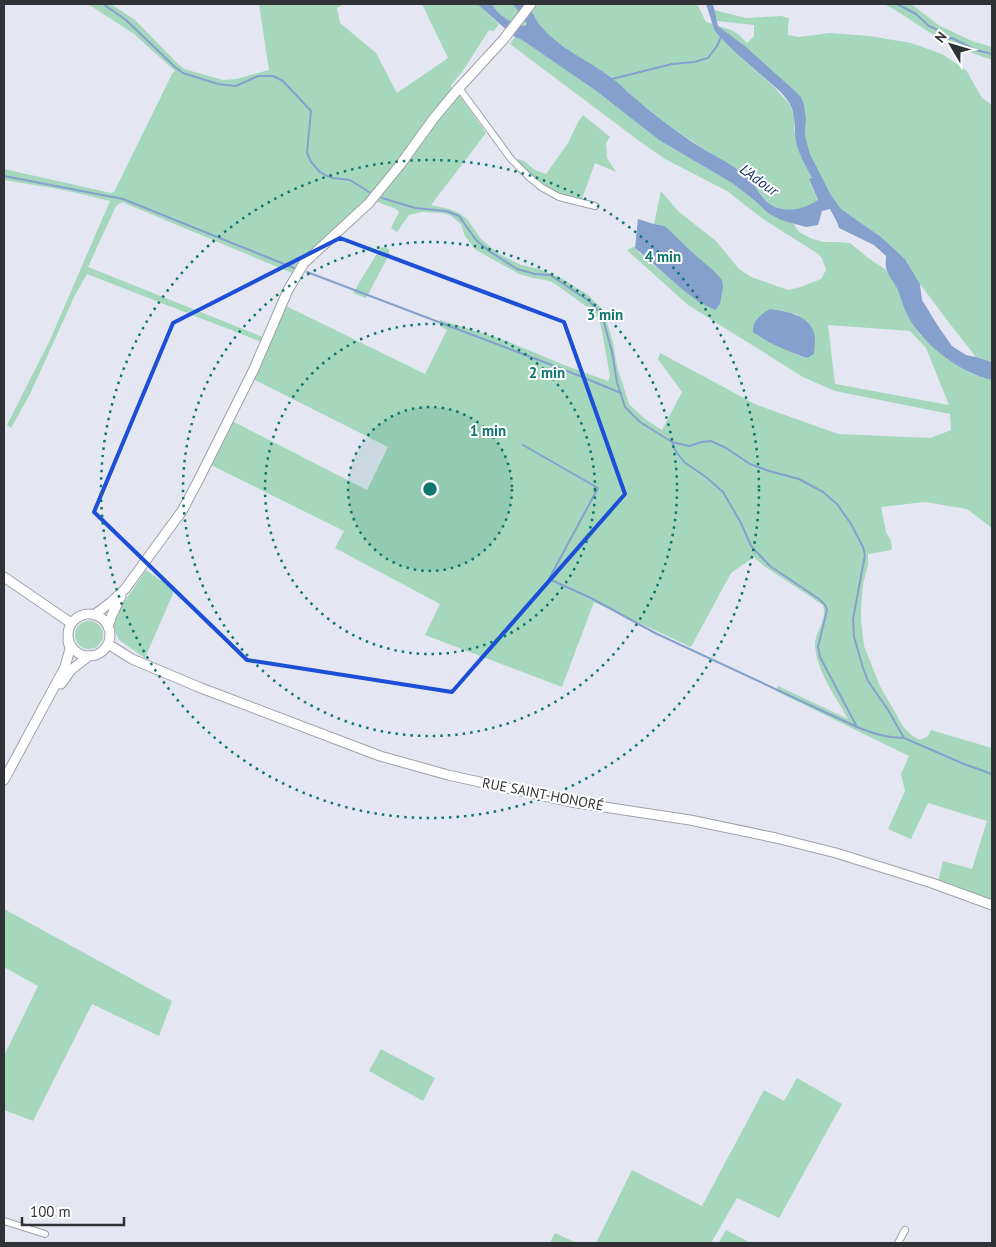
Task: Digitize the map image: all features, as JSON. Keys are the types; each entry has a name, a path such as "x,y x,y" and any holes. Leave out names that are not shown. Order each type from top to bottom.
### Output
{"main road":[{"path":"94,615 110,604 125,589 182,511 254,369 288,290 304,264 369,203 400,165 434,118 531,4"},
{"path":"4,577 72,623"},
{"path":"68,641 76,652 84,656 96,655 103,650 108,644 108,627 112,615 125,589"},
{"path":"4,780 68,660 70,649 68,632 72,623 88,614 103,620 108,627"},
{"name":"RUE SAINT-HONORÉ","path":"108,644 132,659 201,688 380,756 448,774 571,802 690,820 776,838 914,878 992,905"},
{"path":"51,693 71,670 89,656"}],"street":[{"path":"459,88 511,159 529,177 559,196 595,206"},
{"path":"4,1221 45,1234"},
{"path":"898,1243 905,1230"}],"highlighted area":[{"path":"340,238 564,322 625,494 452,692 247,660 94,512 173,323"}],"green space":[{"path":"88,4 111,4 135,20 184,69 223,80 236,79 269,70 259,4 344,4 337,8 340,23 376,53 397,93 448,58 422,4 477,4 499,24 494,31 489,30 462,72 451,85 452,90 376,190 292,273 122,202 116,206 88,267 263,337 262,342 87,274 75,295 30,394 11,428 7,425 50,340 110,201 64,190 4,180 4,169 111,193 114,192 175,71 134,34"},
{"path":"492,4 513,4 527,24 525,26 511,21 498,12"},
{"path":"537,4 697,4 706,22 713,24 717,34 775,88 790,105 794,116 794,129 806,167 812,178 809,180 818,201 802,208 791,210 780,209 770,204 744,174 678,132 612,78 561,45 543,29 536,19 533,11"},
{"path":"884,4 911,4 940,26 972,41 992,47 992,60 947,42"},
{"path":"714,10 746,18 781,16 789,18 788,35 799,37 830,33 869,36 911,43 942,54 966,70 982,98 992,105 992,362 976,357 920,284 905,259 881,237 841,209 831,195 810,154 805,135 806,119 795,91 745,46 718,26 734,32 747,43 754,36 754,25 717,21"},
{"path":"515,37 522,40 595,90 659,140 732,183 768,213 793,223 799,232 812,239 824,242 850,243 886,270 897,287 908,316 920,335 944,356 970,373 992,380 992,528 967,509 925,502 881,507 892,550 868,554 868,565 863,584 861,620 864,646 880,686 904,728 920,740 928,736 931,730 992,748 992,902 938,882 943,861 972,869 987,821 928,803 911,839 888,829 905,791 901,774 909,756 776,691 778,686 848,719 823,675 816,656 815,641 824,616 823,605 764,566 754,557 731,573 691,647 594,602 562,687 425,635 440,604 335,548 344,531 211,465 232,421 367,490 388,447 253,379 286,306 425,374 447,330 440,326 440,320 507,341 608,381 610,376 599,319 591,310 554,283 519,274 476,250 465,236 461,224 450,215 422,212 409,215 397,232 391,228 399,212 375,201 445,108 459,95 486,133 431,205 459,213 467,219 481,239 499,254 521,265 539,269 559,277 587,294 603,310 629,404 645,419 662,430 682,392 658,359 660,353 757,405 838,434 931,438 951,430 950,414 835,391 803,377 688,305 627,250 635,246 639,253 699,302 721,280 713,270 665,226 654,224 661,191 679,212 716,241 739,269 751,277 788,290 821,279 826,270 822,258 817,253 763,219 727,191 665,159 510,44","holes":["770,309 798,315 807,358 760,337","828,325 910,331 926,348 949,405 835,384"]},
{"path":"583,115 610,137 606,143 607,158 616,172 595,163 580,204 567,202 512,164 518,159 524,161 535,170 546,174 568,143"},
{"path":"381,247 389,249 389,255 366,298 353,293"},
{"path":"146,570 175,589 145,658 119,640 113,626 122,605"},
{"path":"89,621 99,625 103,635 99,645 89,649 79,645 75,635 79,625"},
{"path":"4,909 172,1001 159,1036 92,1004 33,1121 4,1110 4,1056 38,986 4,967"},
{"path":"381,1049 435,1078 423,1101 369,1071"},
{"path":"797,1078 842,1104 779,1218 737,1198 711,1243 596,1243 632,1170 702,1206 764,1090 784,1101"},
{"path":"726,1230 751,1243 720,1243"},
{"path":"555,1233 577,1243 550,1243"}],"water":[{"path":"477,4 492,4 506,18 525,26 527,24 513,4 528,4 539,24 555,40 603,71 649,110 685,137 744,174 763,198 772,206 788,210 809,205 818,200 809,179 812,178 797,147 794,118 790,104 780,92 717,34 706,4 713,4 718,26 745,46 801,97 806,119 805,135 810,154 831,195 841,209 881,237 905,259 920,284 922,300 952,346 966,355 992,362 992,380 980,377 956,364 923,337 914,327 897,288 888,273 886,256 874,245 839,228 830,209 822,211 818,225 806,227 781,220 768,213 732,183 659,140 595,90 515,37"},
{"path":"638,219 665,226 722,280 723,287 720,304 715,310 699,302 682,289 635,248"},
{"path":"770,309 791,313 804,319 809,324 815,337 814,354 807,358 800,356 772,344 753,332 756,321"}],"waterway":[{"path":"103,4 126,20 183,73 218,84 236,86 258,76 273,76 283,81 311,111 307,153 311,162 320,172 327,176 350,180 369,192"},
{"path":"897,4 916,14 929,26 938,30 942,40 952,38 976,50 992,54"},
{"path":"612,79 672,64 694,62 708,58 721,37"},
{"path":"4,176 123,199 294,268"},
{"path":"382,198 415,208 446,211 459,216 476,240 489,251 517,269 535,274 550,275 589,301 602,315 612,352 617,382 625,407 640,422 672,442 689,446 711,441 726,448 750,464 799,479 823,492 837,504 851,524 865,555 853,619 854,637 868,681 904,738 992,774"},
{"path":"307,272 621,393"},
{"path":"672,442 675,450 684,462 706,477 723,492 741,523 751,546 770,566 825,605 827,610 818,647 820,657 857,727 879,735 903,738"},
{"path":"523,445 598,488 549,579 591,598 655,633 857,727"}],"water label":[{"name":"L'Adour","path":"759,180"}]}
